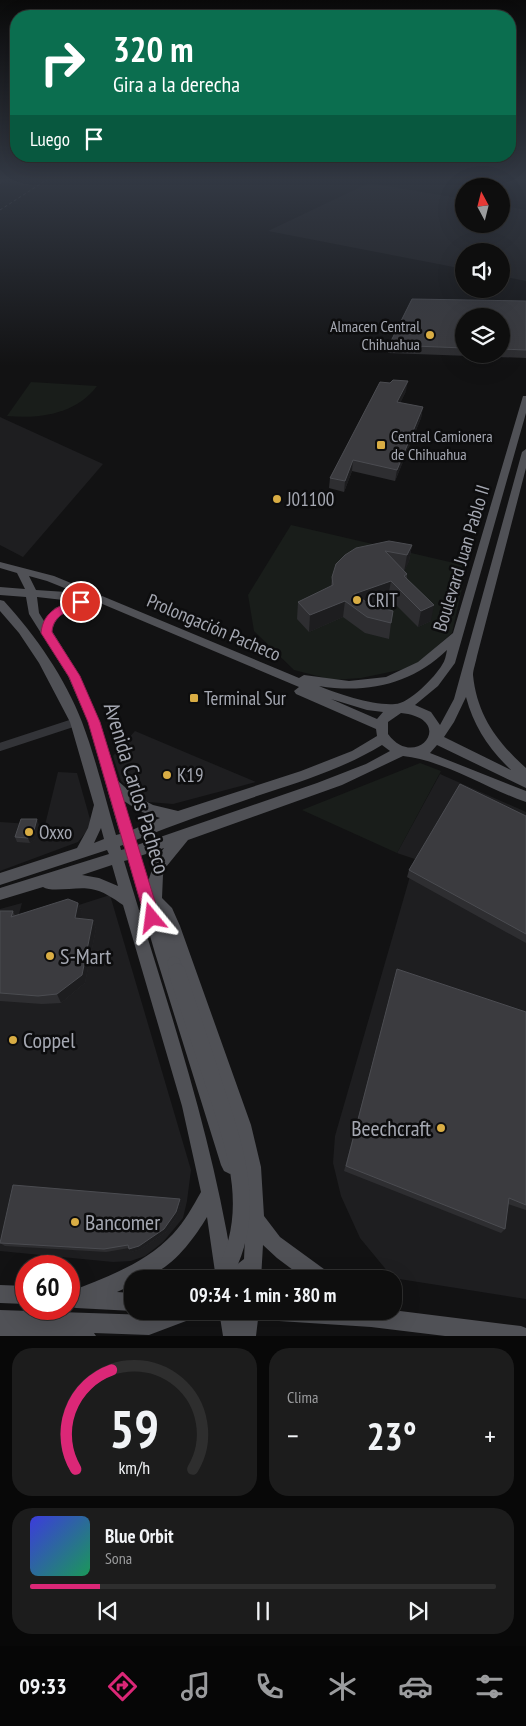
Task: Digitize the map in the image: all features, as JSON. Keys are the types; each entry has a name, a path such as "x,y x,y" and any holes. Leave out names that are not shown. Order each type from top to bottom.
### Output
{"main road":[{"name":"Boulevard Juan Pablo II","path":"397,709 421,694 445,671 464,616 526,398"},
{"name":"Boulevard Juan Pablo II","path":"436,738 449,723 456,709 469,672 481,619 525,456"},
{"path":"516,490 515,482 507,469 525,456"},
{"path":"0,565 21,571"},
{"name":"Avenida Carlos Pacheco","path":"21,571 30,586 34,614 74,676 94,722 162,953 231,1168 255,1216 252,1270"},
{"name":"Prolongación Pacheco","path":"21,571 45,577 106,601 342,699 397,709"},
{"name":"Prolongación Pacheco","path":"0,592 66,596 90,602 382,732"},
{"path":"46,633 47,626 55,613 72,604 90,602"},
{"name":"Avenida Carlos Pacheco","path":"0,604 14,618 44,663 76,722 190,1106 211,1192 222,1270"},
{"path":"464,616 481,619"},
{"path":"276,673 338,685 375,684 410,674 422,667 458,634"},
{"path":"469,672 473,707 478,719 489,737 526,776"},
{"path":"0,879 82,851 114,850 133,852 185,836 371,768 407,751 427,748 436,738 437,730 430,718 416,709 397,709 385,716 382,732 356,755 304,775 178,817 129,837 114,850 4,892"},
{"path":"382,732 394,748 448,764 526,798"},
{"path":"436,738 526,783"},
{"path":"113,783 129,800 137,805 178,817"},
{"path":"82,851 94,829 100,806"},
{"path":"185,836 160,865 155,886 155,901 233,1142 238,1165 241,1193 236,1248 227,1270"},
{"path":"4,892 79,880 101,884 128,900"},
{"path":"155,901 167,913 173,926 243,1125 254,1182 255,1216 267,1236 293,1260 308,1270"},
{"path":"80,1296 129,1278 167,1252 180,1240 211,1192"},
{"path":"0,1294 15,1295"},
{"path":"80,1298 124,1301"},
{"path":"402,1319 521,1336"},
{"path":"0,1320 149,1325 163,1320"},
{"path":"230,1320 233,1336"},
{"path":"246,1336 249,1320"},
{"path":"0,1330 86,1336"}],"street":[{"path":"0,746 76,722"}],"shaded area":[{"path":"321,241 526,241 526,281 510,278 510,243 455,243 455,267"},
{"path":"31,382 97,386 79,403 56,413 32,417 7,416"},
{"path":"0,417 103,464 23,557 0,545"},
{"path":"291,525 467,566 452,633 422,660 409,668 361,678 333,680 294,670 254,631 248,595"},
{"name":"K19","path":"135,731 256,782 173,804 148,802 135,794 121,781 113,756"},
{"path":"420,763 441,771 397,853 302,810"},
{"path":"58,772 77,773 90,819 90,827 78,842 0,871 0,822 45,825"},
{"path":"440,774 526,812 526,1299 402,1279 402,1270 386,1270 360,1238 341,1196 333,1163 335,1136 415,859 397,853"},
{"path":"110,895 191,1170 183,1218 163,1242 145,1256 131,1261 113,1262 80,1259 80,1255 41,1255 0,1251 0,909 22,903 16,925"}],"building":[{"path":"412,299 526,301 526,350 510,349 510,308 455,308 455,348 389,345"},
{"name":"Central Camionera de Chihuahua","path":"393,380 408,381 397,402 423,407 397,470 353,460 345,481 330,478 380,382 390,383"},
{"path":"389,541 412,545 407,555 385,551 407,574 404,576 434,605 421,611 391,581 354,594 371,605 393,611 391,623 367,617 345,601 310,615 298,602 333,585 332,577 336,564 345,555 356,548"},
{"path":"460,784 526,816 526,934 409,870"},
{"path":"21,819 37,819 33,834 28,838 15,837"},
{"name":"S-Mart","path":"68,899 78,903 75,918 93,920 82,975 57,994 38,996 0,993 0,911 13,911 11,917"},
{"name":"Beechcraft","path":"397,969 526,1012 526,1205 509,1198 505,1229 346,1166"},
{"path":"13,1185 180,1199 176,1212 164,1229 139,1246 129,1249 128,1245 104,1249 0,1243"}],"place":[{"name":"Almacen Central Chihuahua","path":"430,335"},
{"name":"Central Camionera de Chihuahua","path":"381,445"},
{"name":"J01100","path":"277,499"},
{"name":"CRIT","path":"357,600"},
{"name":"Terminal Sur","path":"194,698"},
{"name":"K19","path":"167,775"},
{"name":"Oxxo","path":"29,832"},
{"name":"S-Mart","path":"50,956"},
{"name":"Coppel","path":"13,1040"},
{"name":"Beechcraft","path":"441,1128"},
{"name":"Bancomer","path":"75,1222"}],"route":[{"path":"81,602 72,604 55,613 50,619 46,633 74,676 94,722 152,918"}]}
